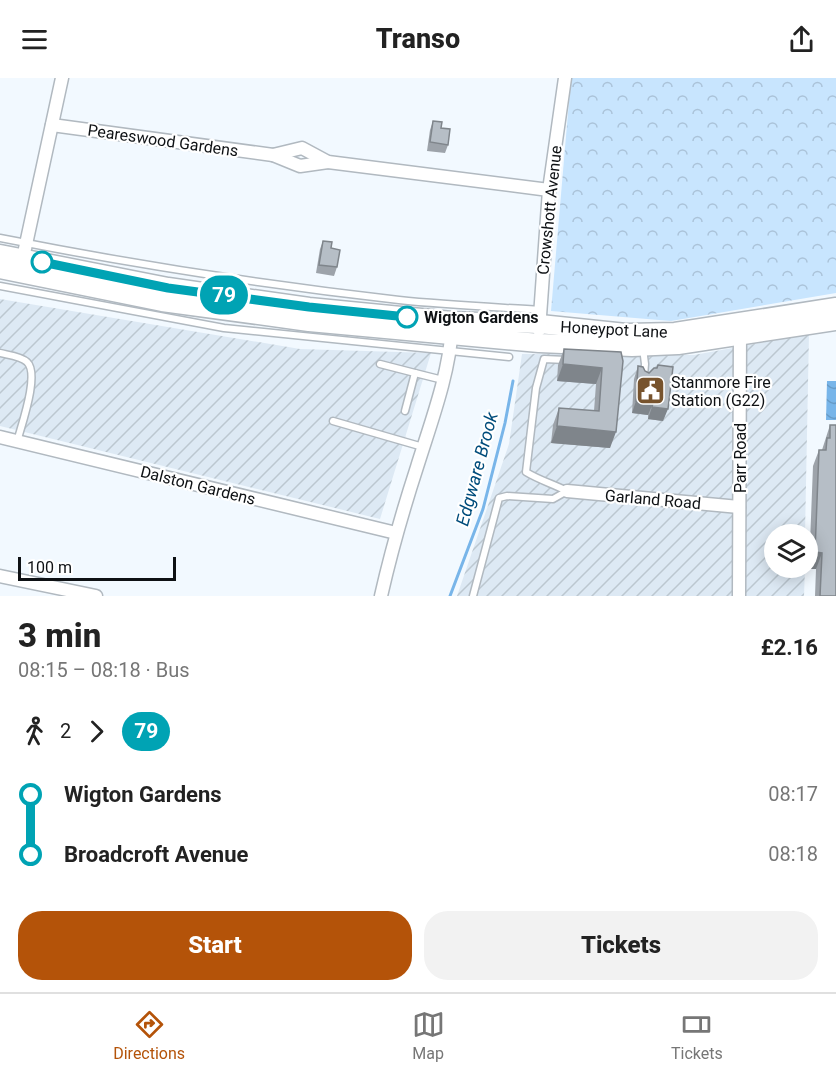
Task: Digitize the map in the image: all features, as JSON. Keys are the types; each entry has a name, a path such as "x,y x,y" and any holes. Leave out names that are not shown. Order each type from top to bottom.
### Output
{"main road":[{"name":"Honeypot Lane","path":"0,254 24,251 168,288 309,307 451,336 540,317 621,344 675,332 836,321"},
{"name":"Honeypot Lane","path":"0,269 161,310 539,343 678,345 739,328 836,307"}],"street":[{"path":"24,251 62,78"},
{"name":"Crowshott Avenue","path":"539,343 549,190 565,78"},
{"name":"Peareswood Gardens","path":"52,125 273,155 300,166 328,162 549,190"},
{"name":"Peareswood Gardens","path":"273,155 302,147 328,162"},
{"name":"Parr Road","path":"739,328 739,596"},
{"path":"381,596 396,532 443,380 451,336"},
{"name":"Dalston Gardens","path":"0,437 396,532"},
{"name":"Garland Road","path":"567,491 739,507"},
{"path":"0,576 96,596"}],"lane":[{"path":"0,238 24,251 540,317"},
{"path":"0,286 161,310"},
{"path":"451,336 509,357"},
{"path":"643,346 644,380"},
{"path":"0,353 28,362 33,377 17,441"},
{"path":"473,596 499,498 507,496 553,500 567,491 526,472 536,388 544,359 577,361"},
{"path":"380,364 443,380"},
{"path":"405,411 415,373"},
{"path":"333,421 423,447"}],"shaded area":[{"path":"0,299 300,349 431,353 380,519 0,426"},
{"path":"809,334 805,524 764,524 764,578 805,578 804,596 457,596 509,444 522,354 694,355"}],"green space":[{"path":"571,78 836,78 836,293 671,321 551,311"}],"water":[{"path":"827,381 836,381 836,420 826,420"}],"building":[{"path":"433,121 442,122 441,128 450,129 448,145 430,142"},
{"path":"323,241 332,242 331,248 340,250 337,267 319,265"},
{"path":"564,349 621,352 623,361 616,432 557,426 559,408 599,411 602,368 563,364"},
{"name":"Stanmore Fire Station (G22)","path":"658,365 673,367 668,409 652,407 653,403 636,401 638,366 643,367 649,373"},
{"path":"830,425 836,425 836,596 820,596 822,553 818,552 818,524 816,524 819,450 826,450 827,438 830,438"}],"waterway":[{"name":"Edgware Brook","path":"450,596 483,509 513,381"}],"bus line":[{"name":"79","path":"42,262 168,288 309,307 407,317"}],"place":[{"name":"Wigton Gardens","path":"407,317"},
{"name":"Stanmore Fire Station (G22)","path":"650,391"}]}
